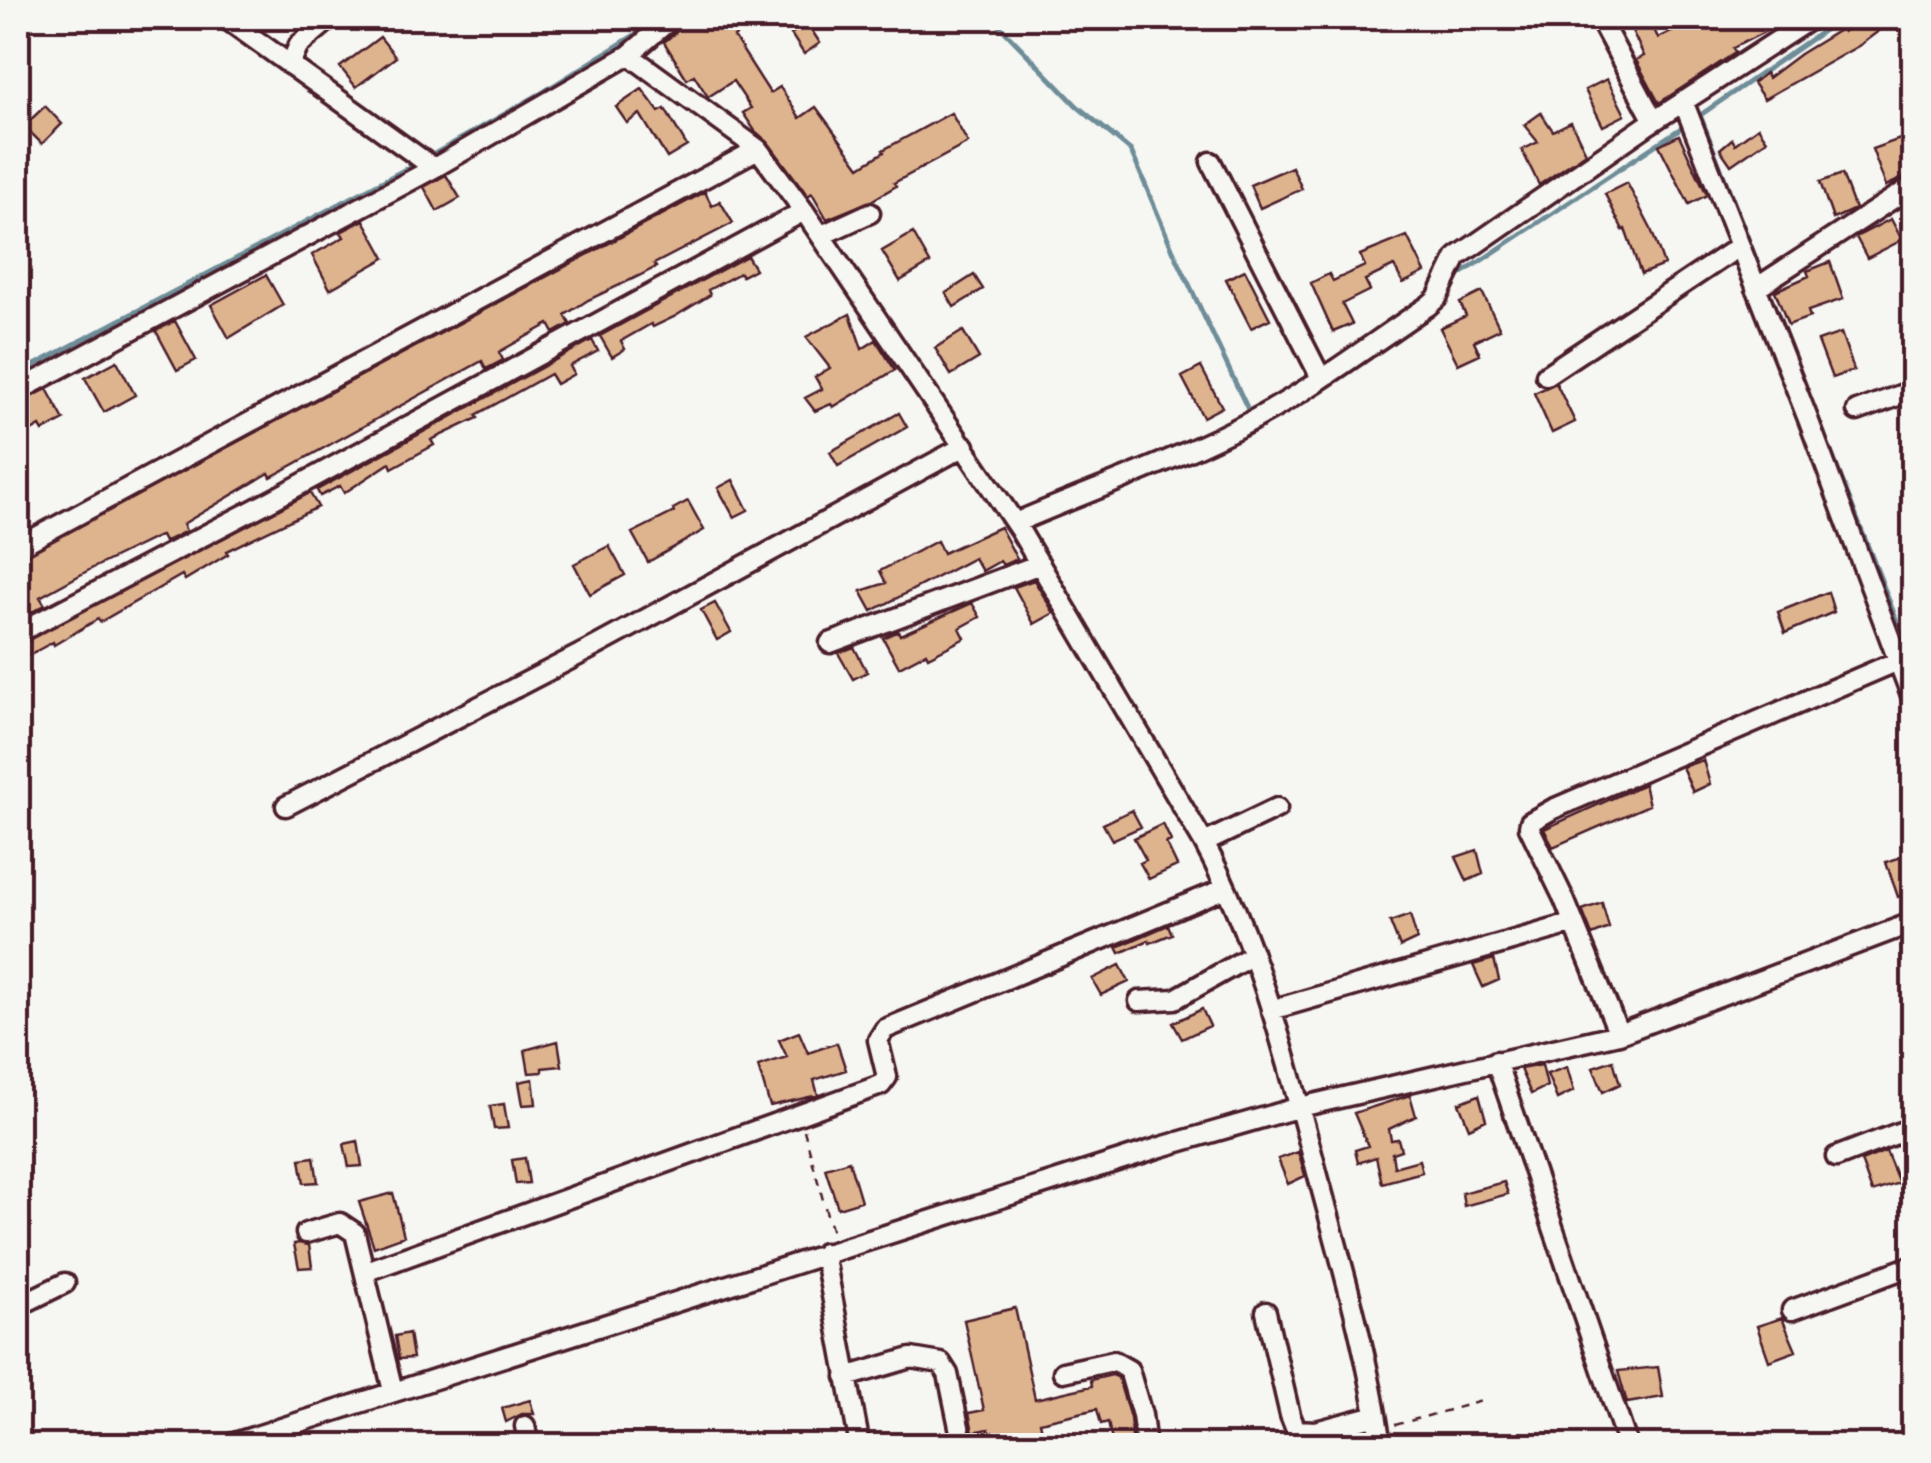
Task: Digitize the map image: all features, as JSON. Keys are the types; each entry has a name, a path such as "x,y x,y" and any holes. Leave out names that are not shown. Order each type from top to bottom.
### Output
{"street":[{"path":"224,18 434,168"},
{"path":"290,65 299,46 331,18"},
{"path":"18,391 434,168 629,55 672,18"},
{"path":"1599,18 1654,120"},
{"path":"1015,522 1216,438 1321,378 1437,298 1457,257 1654,120 1812,18"},
{"path":"629,55 758,149 822,235 1015,522 1204,843 1226,888 1271,1010 1300,1107 1346,1281 1378,1430 1296,1430 1266,1312"},
{"path":"1683,101 1914,703"},
{"path":"18,547 758,149"},
{"path":"1211,162 1321,378"},
{"path":"1756,288 1914,186"},
{"path":"18,634 804,212"},
{"path":"822,235 870,213"},
{"path":"1546,376 1740,246"},
{"path":"1857,411 1914,390"},
{"path":"286,806 596,646 965,446"},
{"path":"830,644 1040,564"},
{"path":"1619,1034 1529,827 1532,820 1898,662"},
{"path":"1204,843 1277,808"},
{"path":"366,1270 884,1082 887,1077 878,1036 890,1026 1226,888"},
{"path":"226,1446 267,1439 393,1392 830,1251 1300,1107 1619,1034 1914,922"},
{"path":"1271,1010 1574,923"},
{"path":"1139,1001 1176,999 1251,956"},
{"path":"1484,1063 1628,1446"},
{"path":"1836,1157 1914,1127"},
{"path":"306,1232 346,1224 355,1233 393,1392"},
{"path":"830,1251 846,1377 860,1446"},
{"path":"1792,1310 1914,1265"},
{"path":"18,1306 65,1283"},
{"path":"846,1377 911,1358 941,1363 948,1374 963,1446"},
{"path":"1064,1372 1113,1361 1129,1370 1146,1446"}],"path":[{"path":"797,1115 807,1136 830,1251"},
{"path":"1378,1430 1485,1400"}],"building":[{"path":"693,18 757,18 734,37 770,93 780,87 800,118 816,107 860,167 951,113 968,143 894,183 896,186 871,201 827,219 812,193 808,196 768,142 755,131 743,113 751,108 733,81 708,97 694,75 687,79 664,42"},
{"path":"1626,18 1649,18 1658,38 1694,22 1692,18 1772,18 1776,26 1733,48 1735,53 1659,103 1636,60 1644,56"},
{"path":"1863,18 1896,18 1860,45 1764,99 1753,83 1765,73 1768,78 1800,54"},
{"path":"807,23 820,43 804,54 791,34"},
{"path":"380,37 396,57 356,87 340,67"},
{"path":"1607,79 1625,115 1603,126 1585,90"},
{"path":"642,89 659,112 665,109 687,146 667,158 640,114 627,123 616,107"},
{"path":"45,106 62,124 42,144 24,126"},
{"path":"1541,113 1553,131 1571,122 1586,153 1539,185 1522,150 1538,142 1524,125"},
{"path":"1758,127 1767,140 1731,165 1720,149 1732,139 1735,144"},
{"path":"1914,134 1914,173 1886,186 1872,149"},
{"path":"1679,135 1707,195 1689,204 1659,145"},
{"path":"1292,167 1302,189 1260,208 1250,185"},
{"path":"1842,174 1855,209 1833,219 1820,182"},
{"path":"446,175 460,198 437,211 424,187"},
{"path":"1627,183 1664,265 1641,274 1625,229 1605,194"},
{"path":"705,192 712,206 720,201 733,223 588,300 565,315 570,324 554,333 549,324 499,352 503,360 486,369 482,361 271,477 269,473 183,524 186,531 164,542 161,536 157,537 91,569 40,597 45,605 18,619 18,559"},
{"path":"1891,219 1902,240 1867,258 1856,237"},
{"path":"364,220 385,258 330,289 312,255"},
{"path":"913,233 930,263 900,281 882,251"},
{"path":"1407,236 1425,272 1403,283 1394,266 1365,280 1370,290 1342,304 1352,324 1333,332 1311,283 1329,274 1333,281 1365,266 1360,255"},
{"path":"747,256 755,269 708,290 710,295 674,317 653,327 651,324 621,341 625,349 612,357 600,336"},
{"path":"1830,262 1843,299 1808,311 1810,317 1788,325 1775,291"},
{"path":"1245,270 1270,319 1251,328 1226,279"},
{"path":"266,275 283,305 229,338 211,305"},
{"path":"974,275 983,289 954,307 946,293"},
{"path":"1482,292 1500,329 1474,341 1480,354 1458,364 1440,328 1466,316 1460,303"},
{"path":"850,314 862,349 876,340 895,370 833,407 831,404 815,411 805,398 822,389 815,377 830,368 806,337"},
{"path":"175,321 196,360 177,370 156,331"},
{"path":"963,331 979,358 951,375 935,348"},
{"path":"1841,333 1854,370 1832,378 1818,341"},
{"path":"592,340 598,351 570,366 574,374 556,384 550,374 476,415 478,418 431,440 434,445 392,468 390,463 344,493 340,486 320,496 317,490"},
{"path":"117,361 135,395 104,412 85,378"},
{"path":"1201,367 1222,407 1203,417 1182,377"},
{"path":"1556,383 1575,422 1552,433 1534,393"},
{"path":"47,389 64,420 43,431 40,426 18,439 18,403"},
{"path":"899,413 907,427 838,466 830,452"},
{"path":"733,480 748,510 734,517 718,488"},
{"path":"310,493 318,507 226,551 228,554 185,580 182,575 100,622 98,619 18,661 18,645"},
{"path":"688,501 704,530 648,562 632,533"},
{"path":"1000,527 1017,559 1003,565 1000,561 982,571 974,558 872,611 861,591 886,583 880,571 937,541 943,553"},
{"path":"609,546 625,575 590,594 574,564"},
{"path":"1034,580 1054,613 1034,624 1014,587"},
{"path":"1828,592 1834,612 1785,633 1778,612"},
{"path":"715,603 731,632 717,640 701,610"},
{"path":"972,603 980,617 960,628 965,638 899,667 883,638 898,631 900,635"},
{"path":"854,647 867,672 853,679 838,653"},
{"path":"1703,760 1710,784 1693,792 1682,767"},
{"path":"1644,784 1649,805 1553,847 1544,829"},
{"path":"1132,810 1141,827 1112,840 1103,824"},
{"path":"1163,824 1171,841 1166,843 1177,866 1149,879 1140,863 1146,860 1134,838"},
{"path":"1477,850 1483,874 1467,881 1456,857"},
{"path":"1914,853 1914,891 1898,897 1886,862"},
{"path":"1602,903 1609,928 1592,935 1582,910"},
{"path":"1410,915 1417,939 1400,947 1390,922"},
{"path":"1168,925 1172,934 1120,953 1117,947"},
{"path":"1494,959 1499,980 1483,987 1473,965"},
{"path":"1120,965 1129,982 1101,995 1092,979"},
{"path":"1202,1009 1210,1026 1182,1039 1173,1023"},
{"path":"799,1032 808,1053 837,1043 846,1070 814,1080 818,1095 770,1106 758,1066 787,1057 779,1040"},
{"path":"558,1041 562,1066 529,1073 525,1050"},
{"path":"1613,1060 1620,1084 1603,1092 1593,1067"},
{"path":"1542,1065 1547,1086 1531,1094 1520,1069"},
{"path":"1567,1067 1574,1091 1557,1099 1547,1074"},
{"path":"533,1079 536,1104 523,1105 519,1082"},
{"path":"1410,1095 1416,1116 1389,1129 1391,1140 1398,1139 1401,1150 1392,1153 1394,1167 1419,1160 1422,1172 1382,1183 1376,1157 1358,1163 1355,1150 1368,1146 1354,1113"},
{"path":"1479,1095 1486,1120 1469,1128 1459,1103"},
{"path":"504,1104 508,1128 494,1129 490,1106"},
{"path":"358,1141 362,1166 349,1167 344,1144"},
{"path":"1886,1151 1899,1183 1872,1192 1861,1161"},
{"path":"1298,1152 1305,1176 1288,1184 1278,1159"},
{"path":"314,1157 318,1182 304,1183 300,1159"},
{"path":"525,1158 529,1183 516,1184 512,1160"},
{"path":"849,1161 861,1201 838,1208 825,1168"},
{"path":"1504,1182 1508,1194 1464,1206 1462,1193"},
{"path":"393,1193 404,1236 374,1247 359,1202"},
{"path":"294,1244 309,1245 312,1267 299,1268"},
{"path":"1015,1308 1035,1399 1092,1386 1091,1380 1112,1375 1118,1378 1130,1418 1133,1446 1113,1446 1108,1422 1101,1424 1097,1409 1040,1422 1043,1435 995,1446 989,1429 973,1432 969,1413 984,1410 964,1320"},
{"path":"1782,1318 1796,1351 1769,1361 1757,1326"},
{"path":"409,1333 413,1358 399,1359 395,1336"},
{"path":"1658,1367 1663,1397 1627,1403 1618,1371"},
{"path":"530,1400 534,1414 522,1414 506,1422 502,1408"}],"waterway":[{"path":"429,157 540,94 656,18"},
{"path":"992,18 1077,106 1131,151 1251,416"},
{"path":"1696,118 1842,18"},
{"path":"1700,115 1914,665"},
{"path":"1455,278 1687,124"},
{"path":"18,374 419,162"}]}
